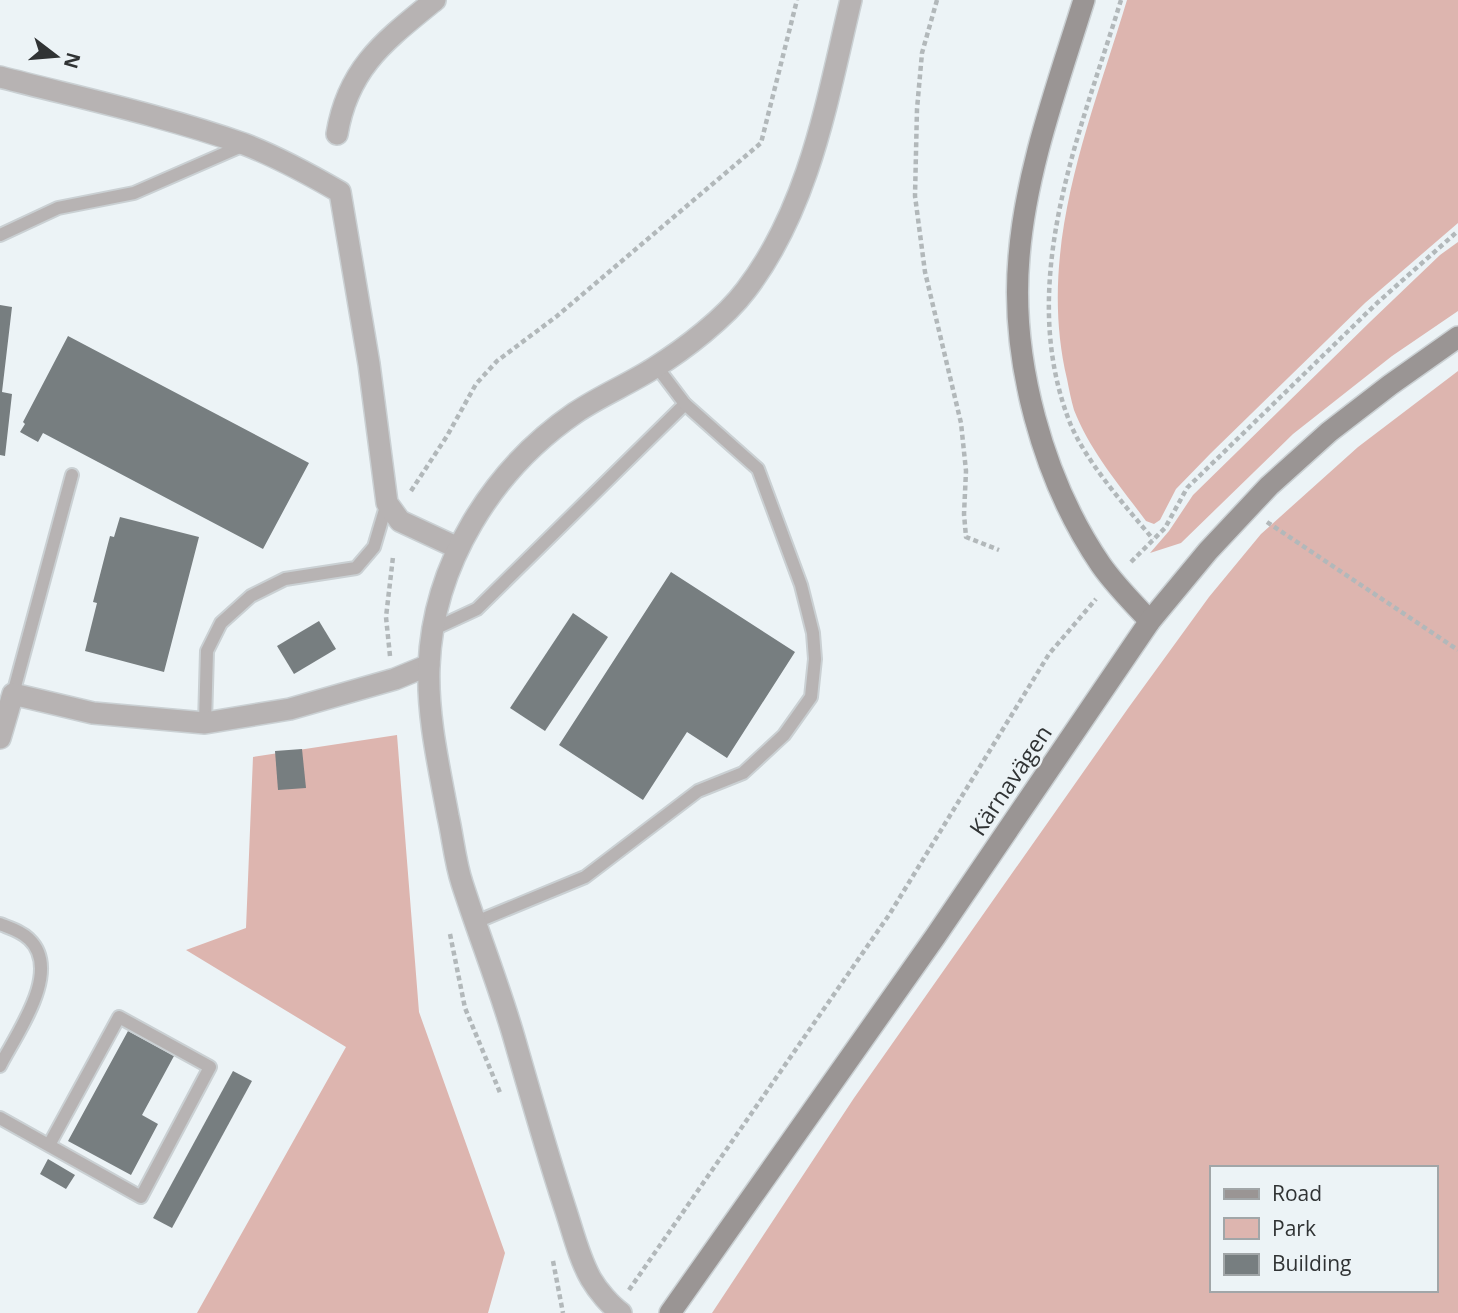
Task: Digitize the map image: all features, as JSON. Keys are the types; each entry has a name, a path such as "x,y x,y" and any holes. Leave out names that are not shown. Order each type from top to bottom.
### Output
{"street":[{"path":"337,134 341,109 356,78 372,56 381,45 435,0"},
{"path":"618,1311 591,1280 578,1247 553,1173 502,995 461,879 438,765 430,705 429,665 434,629 458,548 492,490 533,445 577,412 657,367 708,329 745,292 772,250 798,200 815,149 851,0"},
{"path":"1084,0 1053,100 1026,206 1018,258 1021,352 1040,436 1070,513 1113,580 1150,621"},
{"path":"0,77 150,116 244,145 297,167 340,192 369,364 387,503 400,521 458,548"},
{"name":"Kärnavägen","path":"670,1313 935,937 1150,621 1208,551 1269,486 1329,432 1458,337"},
{"path":"0,738 13,694 93,713 205,723 290,709 395,679 429,665"}],"lane":[{"path":"0,235 58,208 134,193 244,145"},
{"path":"476,922 585,877 698,791 743,773 784,735 811,697 816,659 813,633 801,585 758,469 685,404 657,367"},
{"path":"434,629 477,609 685,404"},
{"path":"13,694 72,475"},
{"path":"205,723 207,651 221,623 251,596 285,579 356,568 374,547 387,503"},
{"path":"0,924 21,933 32,942 40,956 42,971 36,998 0,1066"},
{"path":"0,1118 49,1146 141,1197 210,1067 119,1017 49,1146"}],"path":[{"path":"400,521 411,491 447,436 476,384 497,361 557,316 761,143 797,0"},
{"path":"937,0 922,53 917,109 915,196 925,272 961,423 966,471 966,537 999,550"},
{"path":"1121,0 1066,179 1051,251 1049,323 1057,380 1071,424 1119,499 1153,539"},
{"path":"618,1311 889,915 1049,654 1113,580 1165,528 1187,488 1377,303 1458,231"},
{"path":"1247,509 1458,650"}],"green space":[{"path":"1127,0 1458,0 1458,223 1365,303 1211,453 1176,489 1160,520 1154,524 1146,521 1116,481 1081,425 1071,398 1059,330 1058,282 1072,187"},
{"path":"1458,242 1458,311 1392,356 1293,434 1181,543 1150,553 1169,531 1193,495 1440,255"},
{"path":"1458,371 1458,1313 712,1313 854,1098 1129,707 1209,597 1261,534 1358,447"},
{"path":"397,735 419,1012 505,1253 488,1313 197,1313 346,1047 186,950 246,928 253,757"}],"building":[{"path":"0,305 12,307 2,392 12,394 5,456 0,455"},
{"path":"68,336 309,463 263,549 43,433 38,442 20,432"},
{"path":"120,517 199,537 164,672 85,651 97,603 93,602 110,536 114,537"},
{"path":"671,572 795,652 727,758 687,732 643,800 559,745"},
{"path":"573,613 608,637 545,731 510,708"},
{"path":"319,621 336,649 294,674 277,646"},
{"path":"302,749 306,788 278,790 275,751"},
{"path":"128,1031 174,1056 142,1115 158,1124 131,1175 68,1141"},
{"path":"233,1071 252,1081 172,1228 153,1218"},
{"path":"48,1159 75,1175 66,1189 40,1174"}]}
